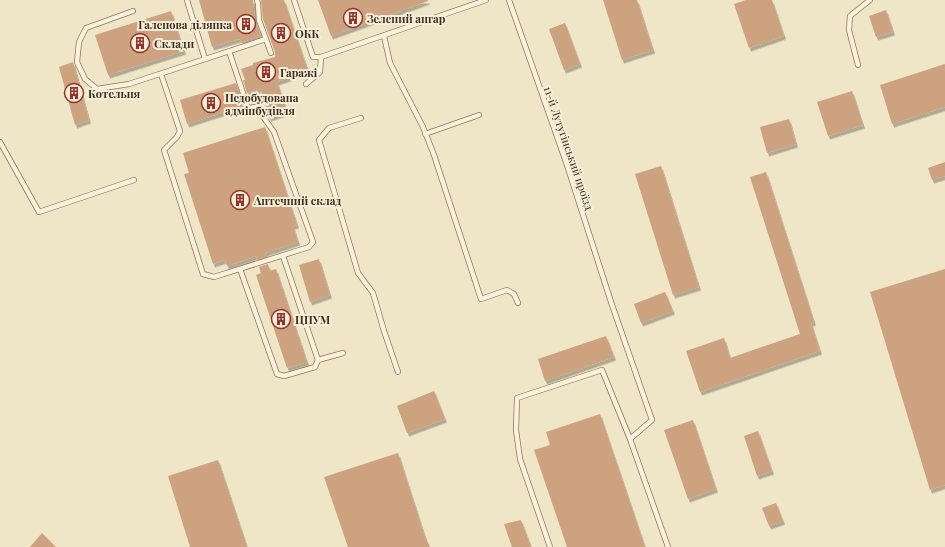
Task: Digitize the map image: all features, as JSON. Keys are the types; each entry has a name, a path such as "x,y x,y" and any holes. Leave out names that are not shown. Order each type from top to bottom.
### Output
{"lane":[{"path":"187,0 206,59"},
{"path":"257,0 259,20 271,53"},
{"path":"294,0 313,58 321,57 384,36 486,0"},
{"name":"11-й Лутугінський проїзд","path":"508,0 567,165 611,302 652,420 630,439"},
{"path":"858,66 849,30 850,16 870,0"},
{"path":"133,11 86,28 79,42 77,62 86,79 96,89 129,84 266,39"},
{"path":"384,36 390,63 434,155 481,299 507,290 514,294 518,303"},
{"path":"161,74 180,131 177,137 164,150 203,274 214,277 309,247 313,242 274,132 256,107 248,108 229,51"},
{"path":"306,84 320,72 321,57"},
{"path":"425,134 479,115"},
{"path":"361,118 329,128 319,140 358,273 373,293 398,372"},
{"path":"0,142 39,212 134,180"},
{"path":"240,269 277,374 284,376 315,366 318,360 283,256"},
{"path":"318,360 343,353"},
{"path":"550,547 520,459 516,430 517,398 602,370 630,439 668,547"}],"building":[{"path":"199,0 253,0 255,21 261,36 243,42 239,39 212,47"},
{"path":"261,0 284,0 308,71 277,82 287,112 269,118 261,89 247,93 243,80 245,80 241,69 253,65 253,63 275,57 275,52 263,19"},
{"name":"Зелений ангар","path":"318,0 428,0 428,1 331,36"},
{"path":"603,0 637,0 653,50 622,60"},
{"path":"746,0 772,0 784,36 749,48 734,4"},
{"path":"886,10 893,32 876,37 869,16"},
{"name":"Склади","path":"171,11 184,51 108,75 95,35"},
{"path":"565,23 580,64 564,70 549,29"},
{"name":"Котельня","path":"73,62 89,120 75,125 59,67"},
{"path":"945,64 945,107 892,124 880,85"},
{"name":"Недобудована адмінбудівля","path":"236,83 243,106 187,124 180,100"},
{"path":"852,91 863,125 828,136 817,102"},
{"path":"789,119 796,144 767,153 760,127"},
{"name":"Аптечний склад","path":"265,127 297,225 293,226 298,242 265,253 266,257 257,260 256,256 227,266 225,260 213,264 184,174 189,173 183,153"},
{"path":"945,162 945,176 932,180 928,168"},
{"path":"661,166 699,287 673,295 635,174"},
{"path":"766,172 814,322 811,323 820,351 700,392 686,351 724,338 730,358 800,334 750,177"},
{"path":"319,259 330,295 310,302 299,265"},
{"name":"ЦПУМ","path":"268,264 270,271 276,269 307,362 287,368 256,275 261,273 259,267"},
{"path":"945,269 945,485 930,490 870,292"},
{"path":"665,292 673,311 641,323 634,304"},
{"path":"606,336 614,357 545,381 538,359"},
{"path":"434,391 445,419 407,433 397,406"},
{"path":"600,414 645,547 567,547 534,450 550,445 546,432"},
{"path":"693,420 716,489 688,499 664,430"},
{"path":"758,431 772,471 757,476 744,436"},
{"path":"398,453 425,537 430,547 348,547 324,477"},
{"path":"218,460 247,547 190,547 168,476"},
{"path":"776,503 783,521 769,526 762,508"},
{"path":"521,520 531,547 512,547 504,524"},
{"path":"42,533 56,547 30,547"}],"place":[{"name":"Зелений ангар","path":"353,18"},
{"name":"Галенова ділянка","path":"246,24"},
{"name":"ОКК","path":"281,33"},
{"name":"Склади","path":"140,43"},
{"name":"Гаражі","path":"266,72"},
{"name":"Котельня","path":"74,93"},
{"name":"Недобудована адмінбудівля","path":"211,103"},
{"name":"Аптечний склад","path":"240,200"},
{"name":"ЦПУМ","path":"281,319"}]}
